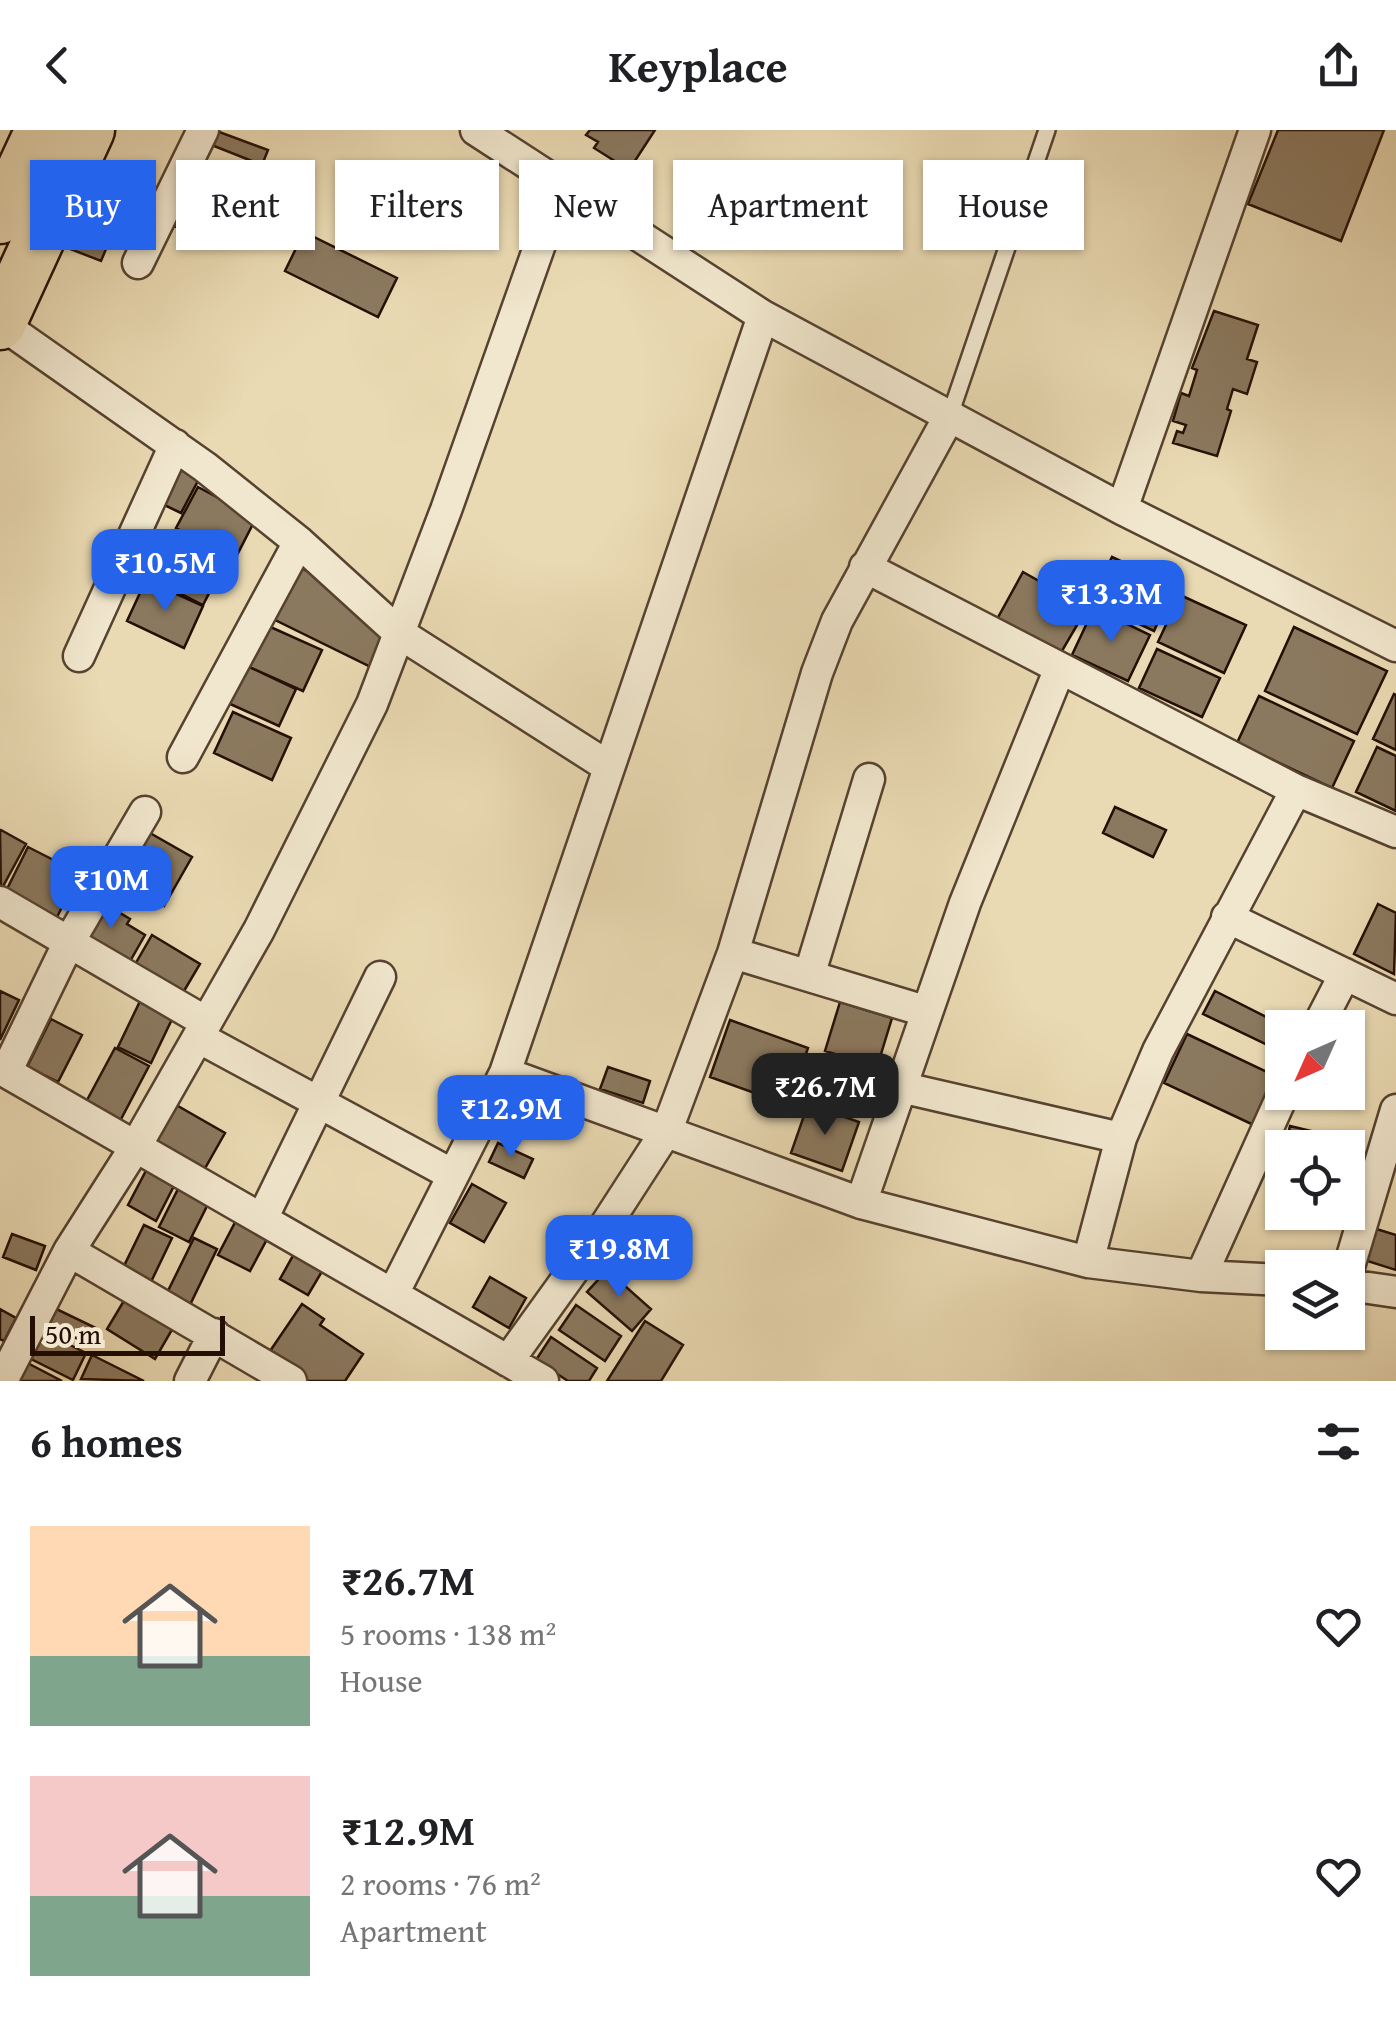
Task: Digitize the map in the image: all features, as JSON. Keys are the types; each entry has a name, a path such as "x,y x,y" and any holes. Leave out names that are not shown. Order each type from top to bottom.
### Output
{"highway":[{"path":"0,218 41,130"},
{"path":"0,324 89,130"}],"street":[{"path":"138,263 203,130"},
{"path":"476,130 513,140 535,160"},
{"path":"1122,509 1254,130"},
{"path":"653,244 764,316 1122,509 1396,646"},
{"path":"2,1381 70,1252 136,1146 259,930 372,704 537,250"},
{"path":"392,1294 505,1073 764,316"},
{"path":"0,324 174,444 299,542 399,633 610,767"},
{"path":"508,1361 603,1229 667,1130 733,953 836,621 950,416"},
{"path":"79,656 174,444"},
{"path":"182,756 299,542"},
{"path":"865,567 1296,790 1396,832"},
{"path":"862,1203 965,904 1060,668"},
{"path":"809,976 869,779"},
{"path":"1088,1262 1122,1138 1158,1051 1296,790"},
{"path":"145,812 69,942 2,1074 136,1146 543,1381"},
{"path":"0,902 318,1102 452,1175"},
{"path":"1227,917 1396,999"},
{"path":"733,953 926,1011"},
{"path":"1326,1010 1345,974"},
{"path":"262,1219 380,977"},
{"path":"505,1073 862,1203 1088,1262 1201,1276 1265,1279"},
{"path":"900,1087 1122,1138"},
{"path":"1201,1276 1276,1110"},
{"path":"1354,1250 1396,1110"},
{"path":"70,1252 291,1381"},
{"path":"1365,1287 1396,1292"},
{"path":"190,1381 214,1334"}],"lane":[{"path":"950,416 1048,130"}],"building":[{"path":"214,130 268,150 264,160 249,160 209,144"},
{"path":"590,130 655,130 636,160 613,160 594,148 598,142 586,135"},
{"path":"1278,130 1384,130 1341,241 1248,204"},
{"path":"172,207 176,209 176,227 166,223"},
{"path":"315,237 397,278 378,317 285,271 295,250 315,250"},
{"path":"73,250 106,250 101,261"},
{"path":"1214,311 1258,325 1247,359 1257,362 1247,394 1233,389 1227,409 1231,411 1217,456 1173,443 1177,431 1183,433 1186,425 1173,421 1181,393 1189,396 1197,370 1192,368"},
{"path":"177,465 200,477 181,513 158,502"},
{"path":"198,487 256,518 235,559 176,528"},
{"path":"171,537 224,564 203,605 150,578"},
{"path":"1112,557 1174,586 1154,631 1091,601"},
{"path":"295,565 324,579 390,638 375,669 269,617"},
{"path":"1023,572 1087,608 1059,656 996,621"},
{"path":"146,580 203,606 184,648 127,621"},
{"path":"1180,595 1246,625 1224,673 1158,642"},
{"path":"1094,608 1150,635 1128,681 1072,655"},
{"path":"266,625 322,650 303,691 247,666"},
{"path":"1294,627 1387,671 1357,734 1265,691"},
{"path":"1157,649 1220,678 1202,717 1139,688"},
{"path":"245,665 296,689 279,726 228,703"},
{"path":"1396,695 1396,750 1373,739"},
{"path":"1259,696 1354,741 1332,788 1237,743"},
{"path":"233,712 291,738 272,780 214,753"},
{"path":"1377,747 1396,756 1396,811 1356,792"},
{"path":"1115,807 1166,830 1153,857 1103,833"},
{"path":"143,829 192,857 164,906 115,878"},
{"path":"0,831 26,844 1,890"},
{"path":"28,847 79,873 54,923 3,897"},
{"path":"95,898 130,919 127,924 145,935 129,963 76,931"},
{"path":"1378,904 1396,913 1394,974 1354,954"},
{"path":"152,935 200,964 181,996 133,968"},
{"path":"0,991 19,1000 0,1040"},
{"path":"1215,991 1265,1016 1265,1044 1203,1014"},
{"path":"142,997 175,1013 151,1063 118,1047"},
{"path":"840,1002 892,1018 877,1067 825,1051"},
{"path":"51,1019 82,1035 58,1082 27,1067"},
{"path":"730,1020 808,1048 788,1105 710,1077"},
{"path":"1187,1034 1265,1071 1265,1110 1268,1110 1260,1128 1164,1083"},
{"path":"115,1048 149,1066 120,1121 86,1102"},
{"path":"608,1067 650,1081 643,1103 600,1089"},
{"path":"826,1076 872,1092 865,1112 819,1097"},
{"path":"171,1102 225,1133 204,1170 150,1139"},
{"path":"808,1104 859,1122 842,1171 791,1153"},
{"path":"498,1143 533,1159 524,1178 489,1162"},
{"path":"149,1165 177,1180 156,1221 128,1205"},
{"path":"472,1184 506,1203 484,1242 450,1223"},
{"path":"178,1189 208,1204 189,1242 159,1227"},
{"path":"241,1211 273,1228 250,1271 218,1255"},
{"path":"144,1225 172,1238 150,1284 122,1270"},
{"path":"1370,1227 1396,1235 1396,1270 1365,1260"},
{"path":"12,1234 45,1246 36,1270 3,1257"},
{"path":"194,1238 217,1249 188,1309 165,1297"},
{"path":"295,1252 324,1268 308,1295 280,1279"},
{"path":"607,1270 651,1309 632,1331 587,1292"},
{"path":"490,1277 526,1298 509,1328 473,1307"},
{"path":"125,1299 173,1328 155,1359 107,1329"},
{"path":"302,1304 324,1319 320,1325 363,1354 345,1381 301,1381 266,1357"},
{"path":"48,1305 96,1328 89,1344 40,1321"},
{"path":"576,1305 621,1336 605,1361 559,1330"},
{"path":"0,1309 16,1318 4,1341 0,1339"},
{"path":"645,1321 683,1345 661,1381 607,1381"},
{"path":"34,1327 86,1353 73,1380 21,1354"},
{"path":"551,1337 597,1368 589,1381 568,1381 536,1360"},
{"path":"92,1355 144,1381 81,1379"},
{"path":"18,1358 62,1381 20,1381 9,1375"}]}
